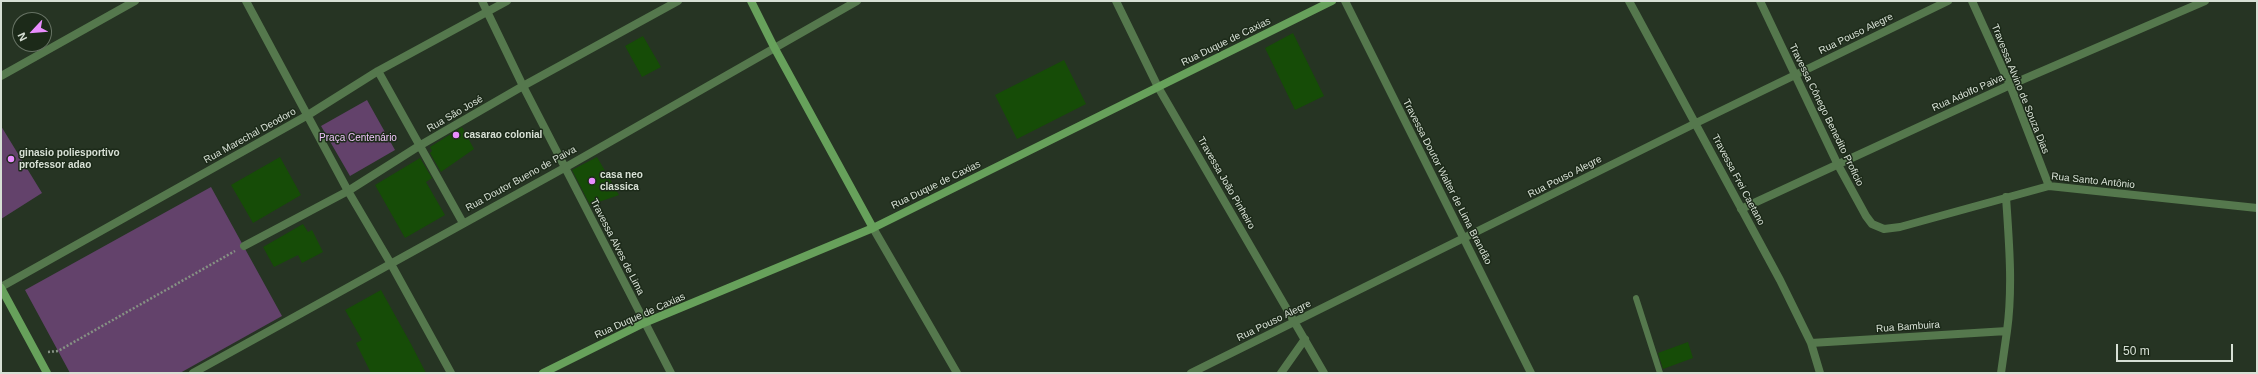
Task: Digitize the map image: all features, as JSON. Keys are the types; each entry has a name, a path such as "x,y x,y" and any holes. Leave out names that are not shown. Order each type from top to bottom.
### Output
{"street":[{"path":"1,76 135,1"},
{"path":"246,1 348,191 391,264 451,373"},
{"name":"Travessa Alves de Lima","path":"482,1 523,86 671,373"},
{"name":"Rua Marechal Deodoro","path":"1,287 308,115 378,71 507,1"},
{"name":"Rua São José","path":"244,246 348,191 419,146 523,86 678,1"},
{"path":"751,1 774,47 873,228 957,373"},
{"name":"Rua Doutor Bueno de Paiva","path":"193,373 566,167 774,47 845,4 857,1"},
{"name":"Travessa João Pinheiro","path":"1116,1 1158,87 1324,373"},
{"name":"Rua Duque de Caxias","path":"543,373 644,323 873,228 1332,1"},
{"name":"Travessa Doutor Walter de Lima Brandão","path":"1344,1 1531,373"},
{"name":"Travessa Frei Caetano","path":"1629,1 1780,280 1811,344 1820,373"},
{"name":"Travessa Cônego Benedito Proficio","path":"1760,1 1837,163 1869,220 1872,224 1884,229"},
{"name":"Rua Pouso Alegre","path":"1191,373 1696,123 1948,1"},
{"name":"Travessa Alvino de Souza Dias","path":"1972,1 2010,85 2049,186"},
{"name":"Rua Adolfo Paiva","path":"1741,208 2010,85 2205,1"},
{"path":"378,71 463,223"},
{"name":"Rua Santo Antônio","path":"1884,229 1900,227 2049,186 2257,208"},
{"path":"2001,373 2010,299 2006,197"},
{"path":"1,287 36,355 47,373"},
{"name":"Rua Bambuira","path":"1811,344 2007,332"},
{"path":"1281,373 1305,339"}],"lane":[{"path":"1636,298 1660,373"}],"path":[{"path":"36,355 58,351 244,246"}],"green space":[{"name":"Praça Centenário","path":"367,100 395,150 350,176 321,126"},
{"name":"ginasio poliesportivo professor adao","path":"1,126 42,193 1,219"},
{"path":"211,187 282,316 180,373 70,373 25,290"}],"building":[{"path":"1293,33 1324,96 1295,110 1265,48"},
{"path":"643,36 661,67 642,77 625,46"},
{"path":"1064,60 1086,104 1017,139 995,95"},
{"name":"casarao colonial","path":"462,127 474,149 441,172 430,153 432,151 430,147"},
{"path":"280,157 301,195 253,223 231,185"},
{"name":"casa neo classica","path":"597,157 619,195 590,205 572,170"},
{"path":"420,158 432,178 426,182 445,215 405,238 375,185"},
{"path":"303,224 308,232 312,230 323,252 302,263 298,255 274,267 263,247"},
{"path":"381,290 426,373 371,373 356,343 362,340 345,310"},
{"path":"1688,342 1693,358 1663,369 1658,353"}],"place":[{"name":"casarao colonial","path":"456,135"},
{"name":"ginasio poliesportivo professor adao","path":"11,159"},
{"name":"casa neo classica","path":"592,181"}]}
